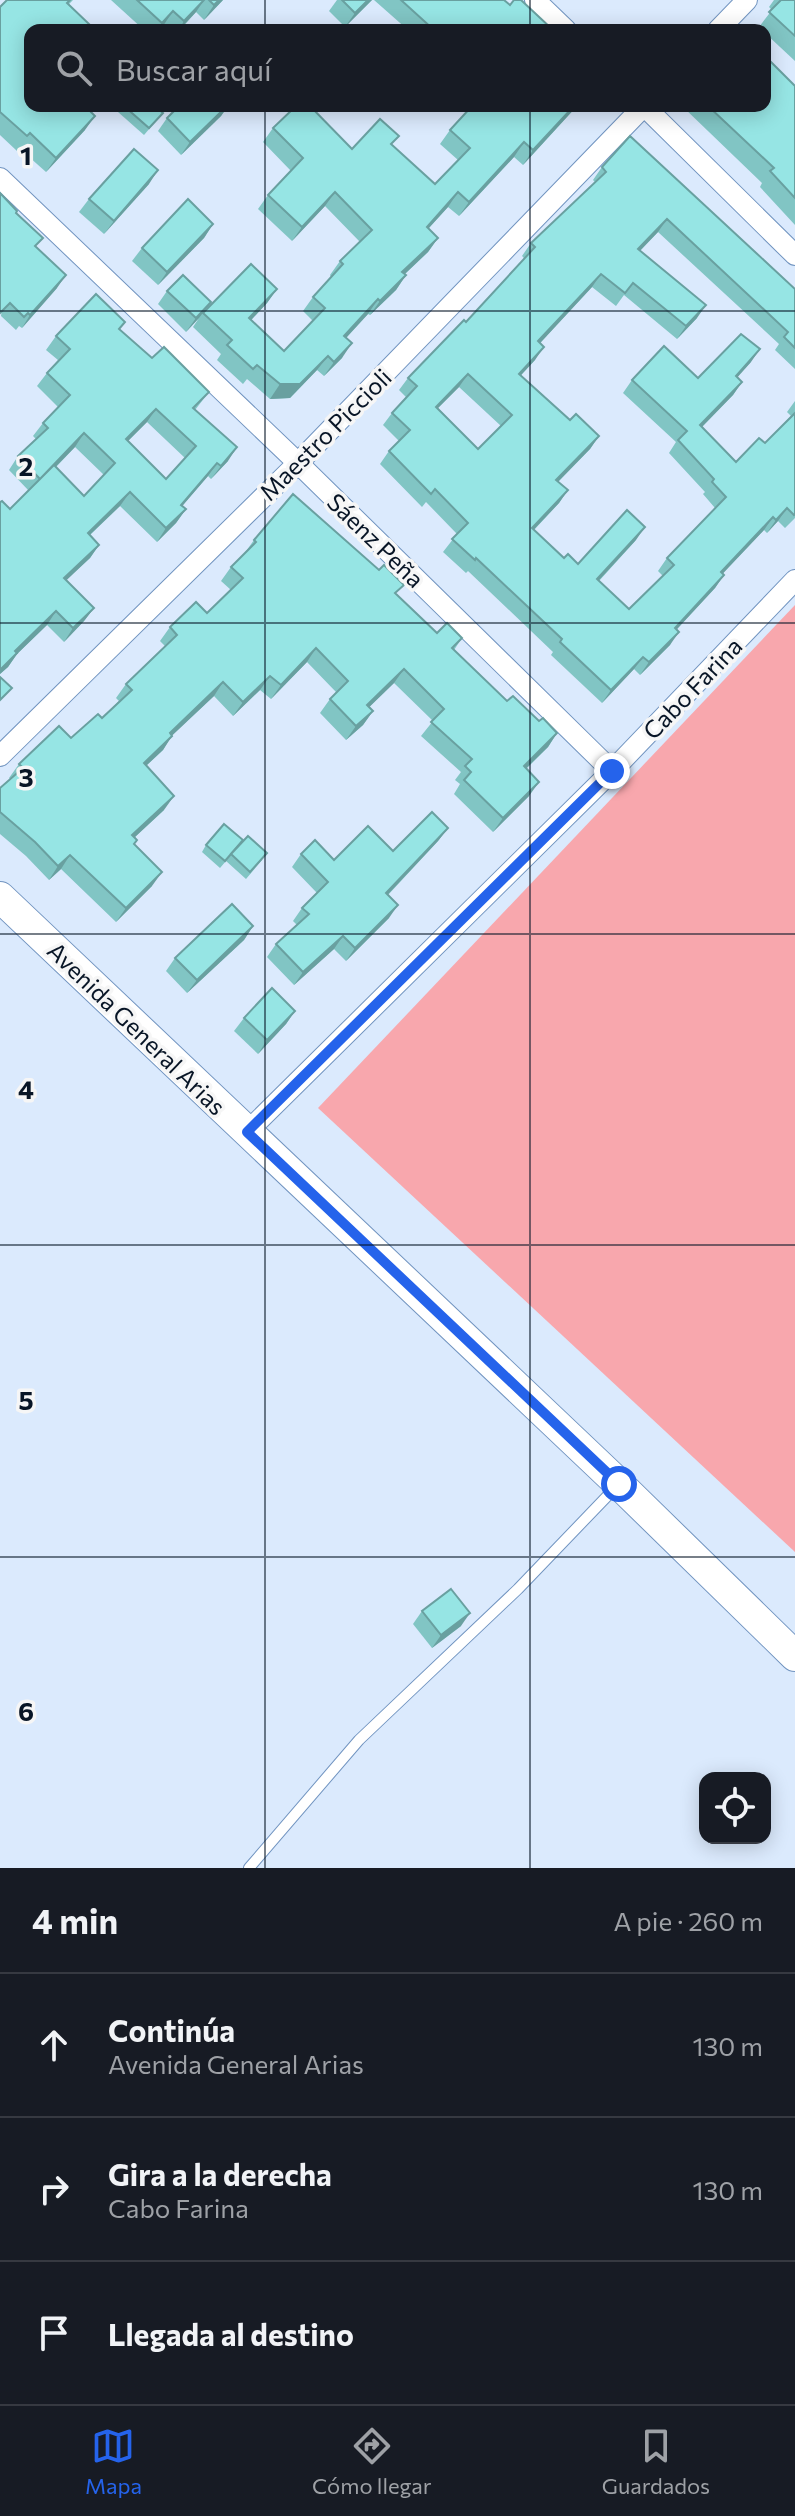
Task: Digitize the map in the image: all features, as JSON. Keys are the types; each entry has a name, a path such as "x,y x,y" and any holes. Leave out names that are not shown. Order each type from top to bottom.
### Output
{"main road":[{"name":"Avenida General Arias","path":"0,897 619,1484 795,1656"}],"street":[{"path":"535,0 560,24"},
{"path":"724,24 747,0"},
{"name":"Maestro Piccioli","path":"0,756 298,463 638,112"},
{"path":"650,112 795,255"},
{"name":"Sáenz Peña","path":"0,178 298,463 612,771"},
{"name":"Cabo Farina","path":"247,1132 612,771 795,580"}],"lane":[{"path":"249,1868 359,1740 518,1589 619,1484"}],"shaded area":[{"path":"795,605 795,1552 318,1108"}],"building":[{"path":"7,0 70,0 67,3 89,24 24,24 24,112 91,112 95,116 56,158 30,133 27,136 0,112 0,7"},
{"path":"137,0 204,0 184,21 173,11 162,23"},
{"path":"342,0 368,0 355,13"},
{"path":"401,0 504,0 510,5 514,0 521,0 547,24 427,24"},
{"path":"781,0 795,0 795,36 769,12"},
{"path":"771,62 795,86 795,198 770,171 774,168 714,112 771,112"},
{"path":"131,112 163,113 149,128"},
{"path":"173,112 221,112 190,142 167,118"},
{"path":"290,112 316,112 352,149 380,119 399,136 391,144 435,184 470,148 450,130 466,112 568,112 533,150 524,142 469,202 458,192 427,227 438,238 402,272 406,275 380,301 378,299 344,336 352,343 334,362 328,356 300,384 280,384 257,365 253,369 227,345 232,340 203,313 251,264 277,289 249,318 284,351 325,308 313,297 343,264 340,261 372,230 335,192 302,227 268,195 303,158 273,128"},
{"path":"630,136 795,289 795,348 784,337 788,332 667,219 638,249 706,305 686,326 633,283 625,293 601,274 538,341 544,347 519,374 570,420 576,414 599,436 556,480 568,490 532,528 564,558 568,554 578,564 627,510 645,527 597,579 629,609 674,565 667,558 726,497 712,482 714,479 678,440 687,431 632,380 664,346 698,378 741,334 760,349 736,376 742,382 700,425 736,462 759,438 765,443 795,413 795,514 787,508 776,520 773,517 721,572 724,575 675,628 679,632 649,662 643,657 611,690 560,642 562,639 452,539 468,523 435,489 431,494 389,451 410,430 392,413 417,386 408,378 464,320 466,322 535,247 531,243 606,172 602,167","holes":["468,374 512,415 478,449 436,407"]},
{"path":"134,149 158,170 114,221 89,199"},
{"path":"0,193 43,238 35,246 66,275 30,315 28,313 24,317 10,303 0,313"},
{"path":"188,199 213,224 167,272 142,248"},
{"path":"183,275 211,302 196,318 167,291"},
{"path":"96,294 125,322 119,329 152,358 164,347 209,392 193,408 237,447 221,466 217,463 181,505 186,509 166,528 130,492 88,533 99,545 64,578 94,608 73,628 56,611 0,670 0,502 10,509 40,479 18,456 48,428 43,423 70,395 47,373 70,349 56,336","holes":["156,409 196,446 166,479 126,439","84,433 115,463 84,496 54,465 40,479"]},
{"path":"293,494 379,570 384,565 404,585 395,593 437,633 447,623 462,638 452,648 507,701 513,696 539,721 543,718 557,733 524,766 539,782 503,818 464,780 471,772 465,766 472,759 431,722 444,709 404,669 367,705 373,711 356,726 330,699 348,681 316,648 281,685 270,676 243,702 223,682 144,763 174,796 132,835 137,840 134,844 162,872 126,908 70,855 58,866 0,812 0,788 23,768 19,764 59,726 71,738 98,714 102,718 132,690 126,684 177,635 170,627 196,602 207,613 243,578 231,567 256,542 254,540"},
{"path":"0,677 12,688 0,700"},
{"path":"432,812 448,828 386,893 398,905 355,948 343,936 303,972 276,944 309,914 302,908 328,882 301,854 315,840 334,860 368,826 393,851"},
{"path":"224,824 243,840 225,861 206,845"},
{"path":"248,836 267,853 250,872 231,854"},
{"path":"232,904 253,926 197,980 175,958"},
{"path":"272,988 295,1011 267,1040 244,1018"},
{"path":"451,1589 470,1613 441,1635 422,1611"}],"route":[{"path":"612,771 247,1132 619,1484"}]}
